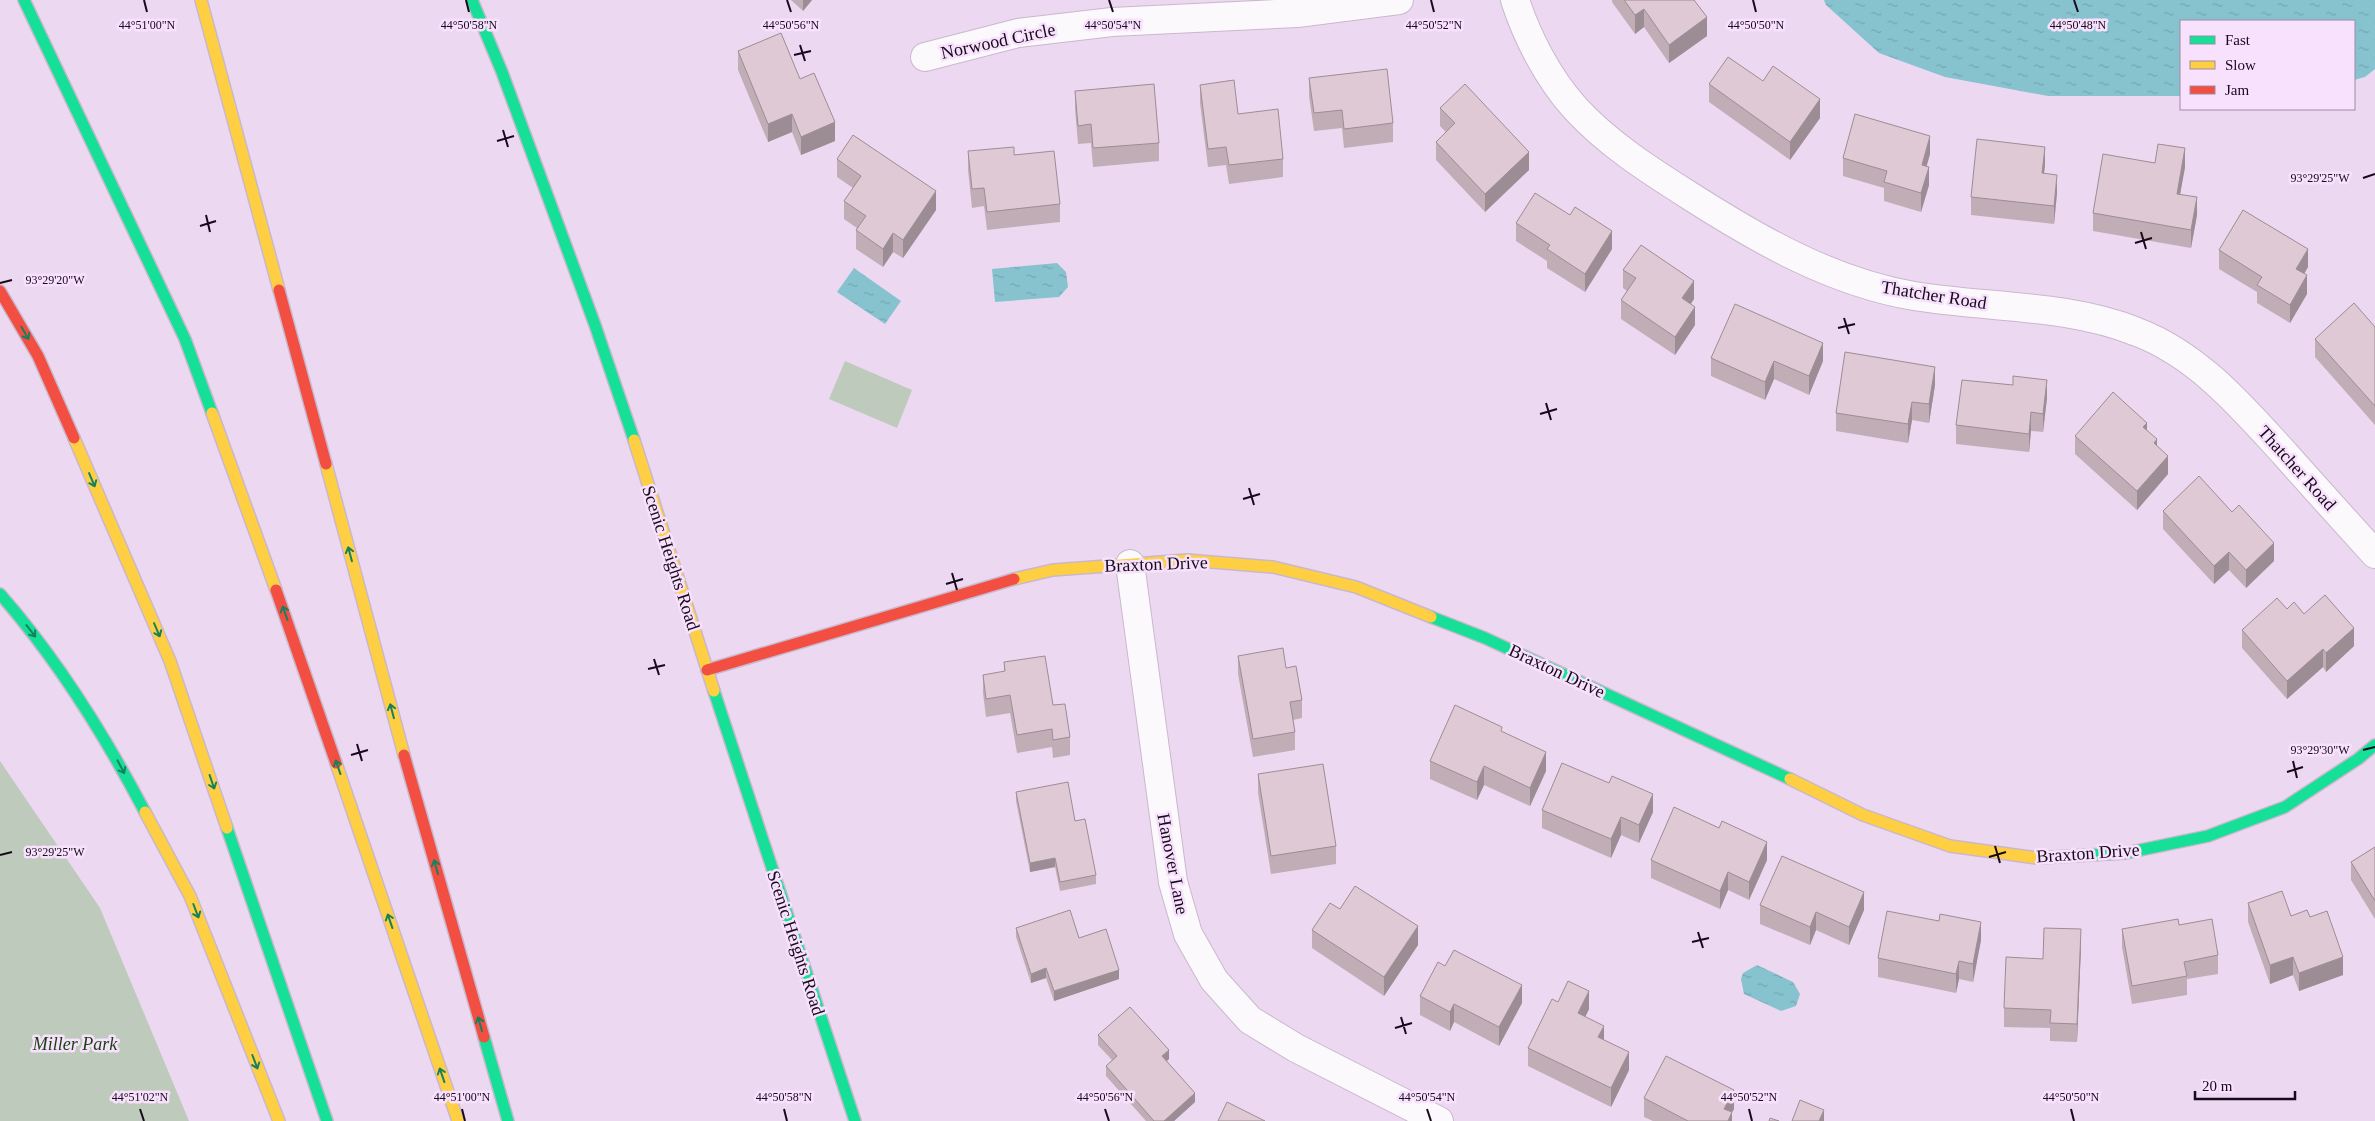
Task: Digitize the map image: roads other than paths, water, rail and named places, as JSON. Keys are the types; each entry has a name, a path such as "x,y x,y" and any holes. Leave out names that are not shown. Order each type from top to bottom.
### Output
{"main road":[{"path":"24,0 185,339 298,650 458,1121"},
{"path":"201,0 396,725 508,1121"},
{"name":"Scenic Heights Road","path":"472,0 502,72 630,427 707,670 855,1121"},
{"path":"0,291 38,356 170,661 327,1121"},
{"name":"Braxton Drive","path":"707,670 1005,581 1053,570 1187,560 1273,567 1356,587 1485,638 1747,758 1863,815 1950,846 2045,859 2126,853 2208,836 2285,807 2358,759 2375,744"},
{"path":"0,594 34,633 110,746 185,887 279,1121"}],"street":[{"name":"Norwood Circle","path":"925,57 1018,33 1084,25 1208,16 1297,13 1399,0"},
{"name":"Thatcher Road","path":"1515,0 1530,38 1548,70 1574,106 1607,138 1642,166 1744,230 1799,259 1854,281 1913,296 2089,317 2137,332 2181,354 2247,413 2375,554"},
{"name":"Hanover Lane","path":"1130,564 1173,882 1188,934 1214,980 1250,1020 1296,1048 1439,1121"}],"water":[{"path":"1824,0 2375,0 2375,69 2365,77 2355,80 2355,20 2180,20 2180,96 2048,96 1945,77 1879,53 1826,5"},
{"path":"1057,263 1066,272 1068,287 1059,297 995,302 992,269"},
{"path":"854,268 901,301 885,324 837,292"},
{"path":"1757,965 1793,982 1800,994 1796,1006 1781,1011 1744,994 1741,979 1743,973"}],"park label":[{"name":"Miller Park","path":"75,1044"}]}
